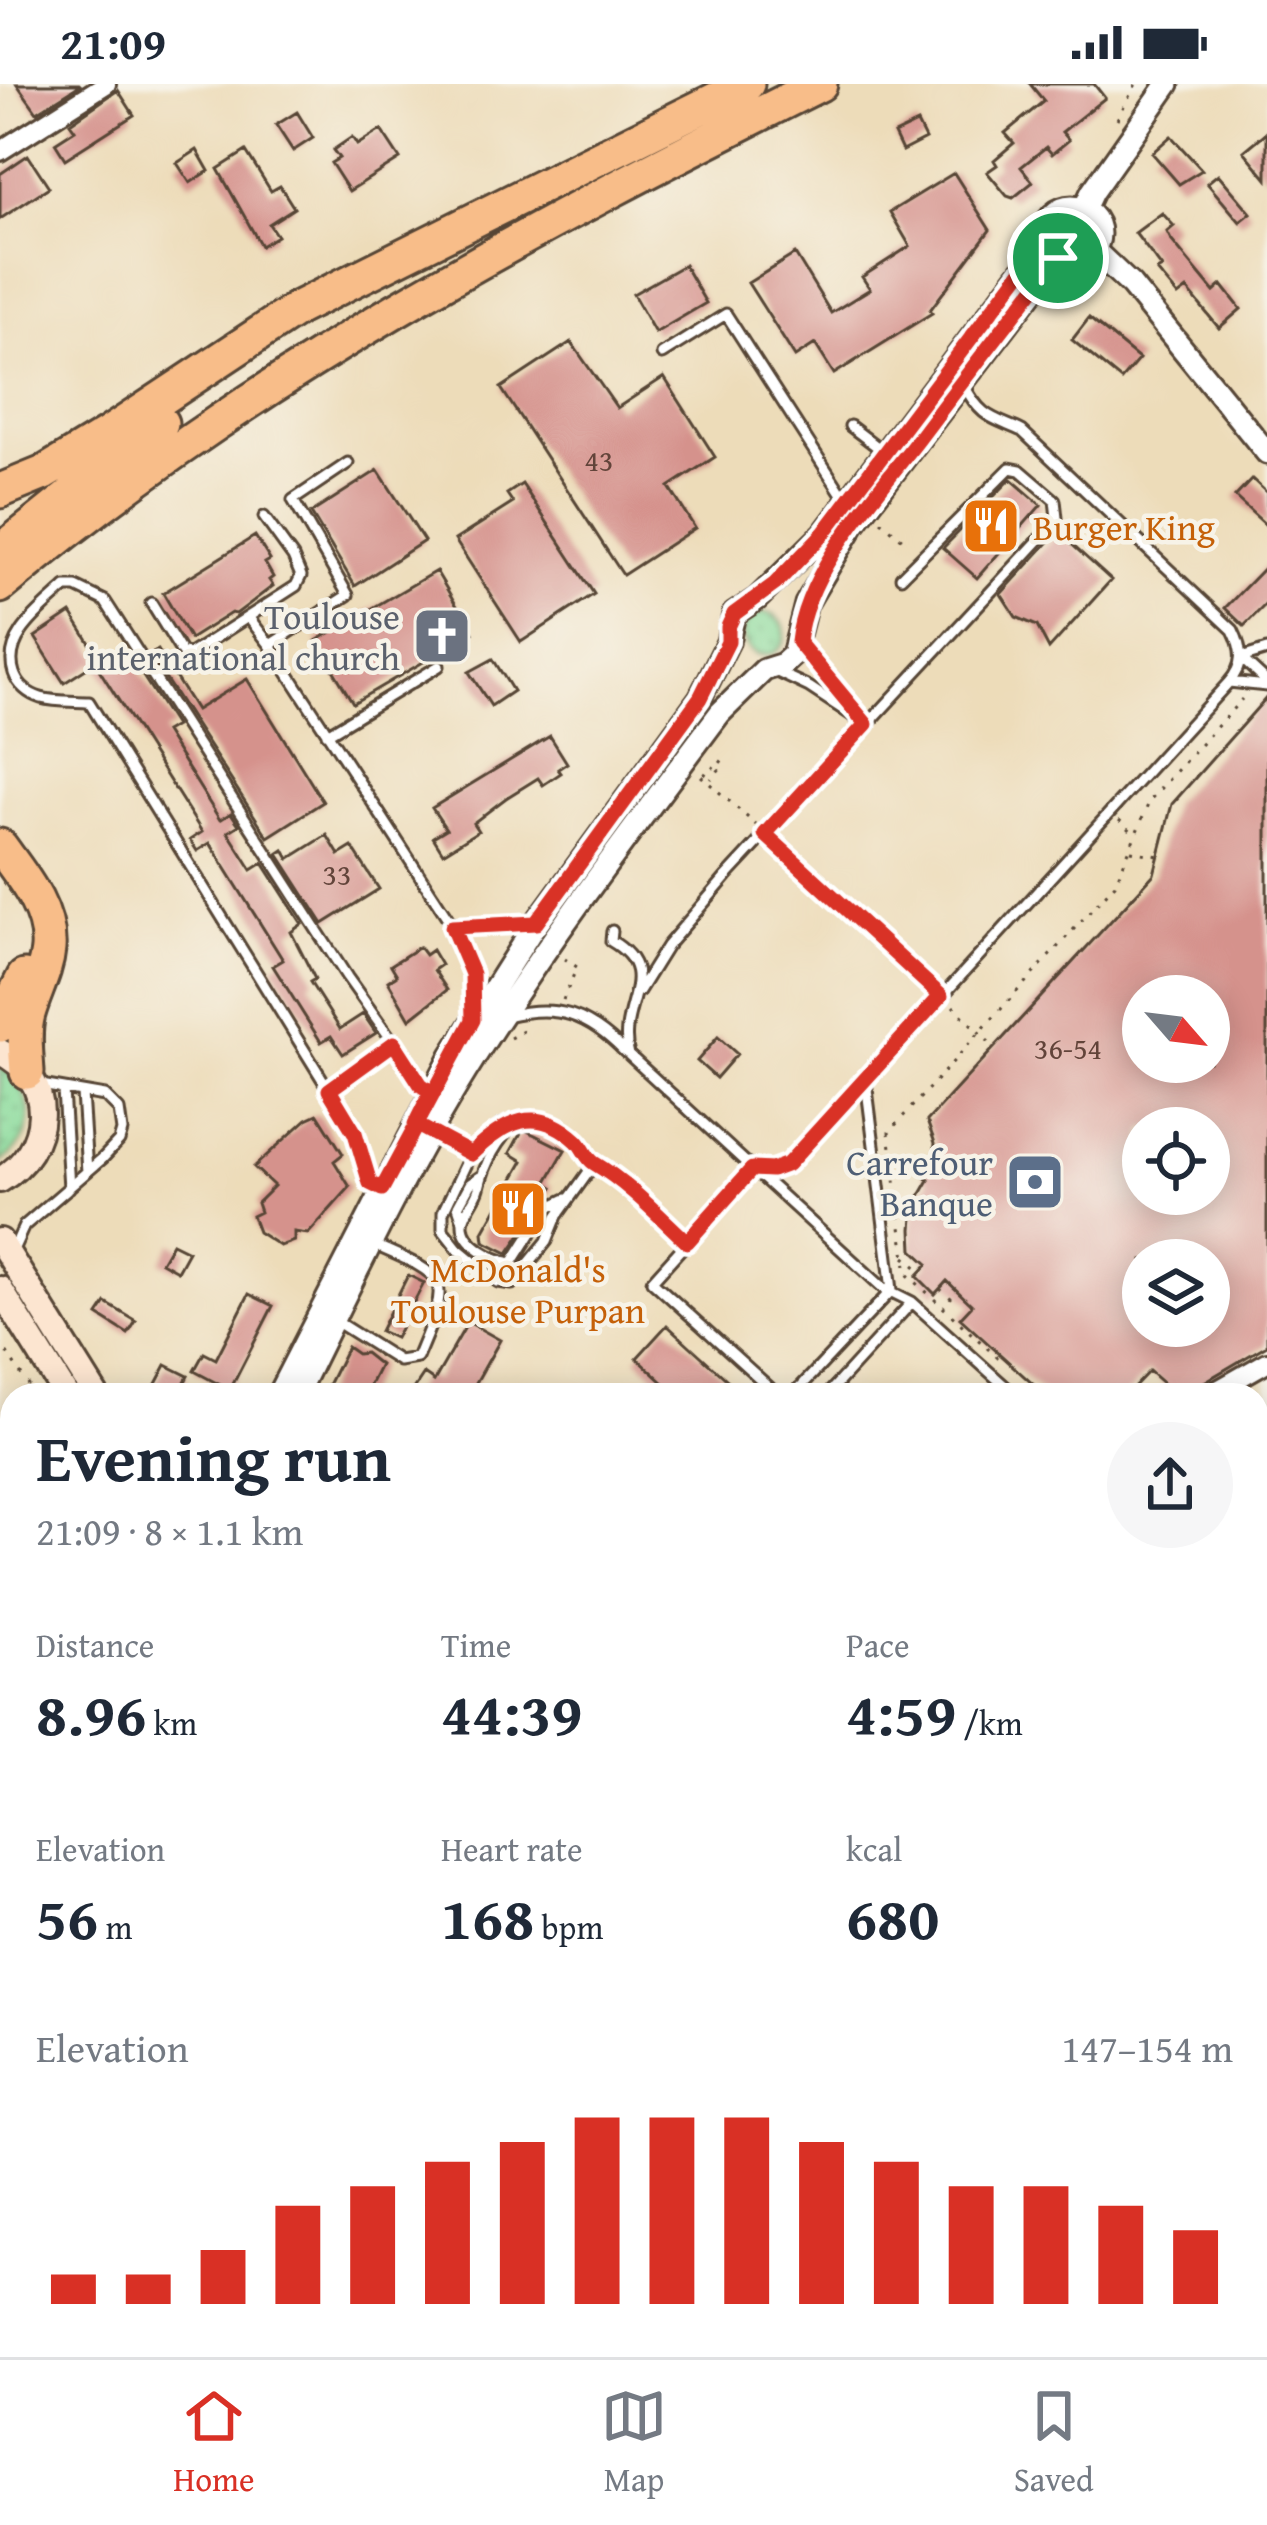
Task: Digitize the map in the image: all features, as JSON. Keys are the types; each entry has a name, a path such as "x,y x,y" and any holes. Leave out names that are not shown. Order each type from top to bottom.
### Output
{"highway":[{"path":"0,491 44,472 108,434 298,308 747,84"},
{"path":"0,586 123,485 262,389 456,272 820,84"},
{"path":"0,552 206,390 426,244"},
{"path":"0,614 99,522 123,485"},
{"path":"0,846 28,885 47,931 48,950 28,1014 36,1077"},
{"path":"0,881 29,940 23,981 0,1024"}],"main road":[{"path":"1,1182 39,1139 42,1120 36,1077"},
{"path":"5,1248 89,1383"},
{"path":"0,1289 59,1383"}],"street":[{"path":"0,151 106,84"},
{"path":"1084,209 1168,84"},
{"path":"302,1383 372,1244 423,1128 431,1092 536,923 700,698 728,642 734,614 757,599 856,505 962,381 1051,249 1046,225 1055,212 1069,206 1084,209 1094,218 1099,231 1094,250 1074,261 1051,249"},
{"path":"284,1383 382,1189 423,1128 720,713 767,670 793,655 814,586 884,452 1051,249"},
{"path":"1094,250 1131,285 1267,453"},
{"path":"757,599 788,608 798,635"},
{"path":"728,642 741,662 767,670"},
{"path":"1230,1383 1267,1362"}],"lane":[{"path":"662,354 726,314 856,505"},
{"path":"962,381 982,413 994,423 1022,431 1233,630 1241,658 1264,683"},
{"path":"850,426 884,452"},
{"path":"270,645 349,595 292,500 348,463"},
{"path":"630,1006 683,926 1049,529 1057,518 1055,500 1020,470 1010,468 902,577"},
{"path":"151,603 182,653 190,654 296,586 301,576 293,557 264,517"},
{"path":"382,1189 370,1183 355,1133 89,702 38,698 19,685 11,666 12,648 27,624 66,587 105,601 347,977 421,1085 431,1092"},
{"path":"249,618 452,927 472,974 473,1020"},
{"path":"798,635 855,716"},
{"path":"1241,658 1267,650"},
{"path":"752,1169 772,1170 788,1164 1238,672 1241,658"},
{"path":"327,734 439,666"},
{"path":"767,670 809,687 866,724"},
{"path":"1228,682 1264,683"},
{"path":"452,927 536,923"},
{"path":"612,931 611,941 632,956 640,975 624,1032 628,1055"},
{"path":"501,1017 538,1008 585,1020 882,1287 912,1302 1002,1383"},
{"path":"329,1090 394,1043"},
{"path":"5,1248 119,1141 122,1131 116,1105 105,1096 36,1077"},
{"path":"36,1077 64,1110 69,1188"},
{"path":"866,1080 892,1290"},
{"path":"82,1093 87,1172"},
{"path":"521,1119 502,1138 458,1206 472,1242 512,1263 547,1208 569,1197"},
{"path":"521,1119 543,1122 579,1143 590,1170 569,1197 547,1241 512,1284 498,1282 458,1250 443,1230 443,1212 471,1154 502,1125 521,1119"},
{"path":"423,1128 471,1154"},
{"path":"589,1161 609,1169 687,1242"},
{"path":"752,1169 652,1281 765,1383"},
{"path":"334,1320 398,1361 417,1358 442,1298 437,1278 421,1264 372,1244"},
{"path":"805,1383 892,1290"},
{"path":"838,1383 912,1302"}],"path":[{"path":"1055,212 1075,181"},
{"path":"856,505 904,540"},
{"path":"1006,1366 907,1274 889,1132 1115,884 1150,800 1264,683"},
{"path":"710,781 724,764 719,760 707,775 695,769 994,1047"},
{"path":"1118,819 1136,835"},
{"path":"1130,850 1159,856"},
{"path":"905,1257 921,1271"},
{"path":"940,1288 951,1298 943,1308"},
{"path":"0,1343 27,1383"},
{"path":"1022,1380 1025,1383"}],"green space":[{"path":"764,613 779,619 785,634 779,649 764,655 749,649 743,634 749,619"},
{"path":"0,1063 21,1088 29,1114 23,1140 0,1163"}],"building":[{"path":"17,84 79,84 80,85 37,112"},
{"path":"1030,84 1094,84 1105,98 1062,132 1069,140 1052,154 1046,147 1021,167 1033,182 1013,198 987,172 1014,143 1005,133 1044,101"},
{"path":"118,90 134,115 65,159 55,143 75,130 70,123"},
{"path":"297,112 313,138 293,151 276,125"},
{"path":"917,123 925,139 902,151 894,134"},
{"path":"381,130 400,159 349,191 331,163 339,158 333,150 352,137 357,145"},
{"path":"1267,132 1267,179 1244,151"},
{"path":"1171,136 1202,170 1179,184 1152,153"},
{"path":"197,150 209,171 190,183 177,163"},
{"path":"246,151 271,191 280,186 294,208 269,224 277,236 261,246 218,169"},
{"path":"28,155 49,187 0,219 0,174"},
{"path":"954,173 990,230 932,313 834,374 815,344 795,357 748,283 795,254 831,313 870,289 862,277 910,246 890,212"},
{"path":"1218,174 1251,213 1240,222 1207,183"},
{"path":"1162,213 1174,226 1167,232 1171,240 1214,292 1222,285 1241,309 1219,328 1187,289 1178,296 1135,233"},
{"path":"684,265 706,303 655,333 633,294"},
{"path":"1089,318 1139,359 1121,380 1072,340"},
{"path":"571,342 617,408 664,377 715,457 669,487 695,528 623,575 501,388"},
{"path":"378,470 424,541 355,586 311,513"},
{"name":"Burger King","path":"1011,479 1041,505 977,578 943,548"},
{"path":"1252,479 1267,493 1267,526 1235,497"},
{"path":"522,484 594,594 521,642 455,540 513,503 507,494"},
{"path":"1058,532 1111,580 1049,649 1037,626 1016,617 1001,594"},
{"path":"255,536 270,560 265,563 273,586 236,614 190,639 163,593"},
{"path":"1267,565 1267,603 1244,626 1225,608"},
{"path":"436,571 473,633 353,703 316,641"},
{"path":"71,613 100,659 113,651 125,670 135,664 175,726 165,732 220,820 231,813 239,825 228,832 252,870 263,863 302,924 291,932 315,979 310,982 340,1029 363,1014 376,1033 343,1054 331,1036 321,1042 273,966 283,960 210,843 197,851 190,840 202,832 95,663 64,683 35,637"},
{"path":"158,650 196,710 247,679 323,802 268,837 150,655"},
{"path":"493,659 513,691 491,706 469,672"},
{"path":"1267,697 1267,1345 1202,1383 1162,1383 1149,1371 1138,1383 1032,1383 960,1318 972,1305 947,1281 935,1294 917,1276 928,1264 913,1250 912,1229 914,1206 929,1180 923,1175 934,1155 927,1121 1154,874 1172,804"},
{"path":"550,736 567,763 558,769 561,773 543,785 538,778 506,798 473,823 478,831 443,853 433,837 446,829 432,808"},
{"path":"327,835 339,855 352,847 379,889 323,924 278,854 284,850 289,859"},
{"path":"419,947 425,955 432,950 441,965 434,970 447,990 410,1019 388,981 397,975 391,965"},
{"path":"718,1037 737,1054 716,1078 697,1061"},
{"path":"318,1114 343,1154 334,1161 350,1187 308,1234 294,1232 294,1241 280,1246 258,1232 252,1216 260,1212 257,1203 274,1186 254,1167"},
{"name":"McDonald's Toulouse Purpan","path":"523,1129 565,1150 546,1183 553,1187 508,1253 484,1241 483,1232 523,1161 510,1153"},
{"path":"172,1243 188,1251 177,1271 161,1262"},
{"path":"408,1275 424,1283 395,1338 380,1331"},
{"path":"249,1294 273,1306 234,1383 217,1383 194,1371 204,1353 216,1359"},
{"path":"106,1303 136,1321 128,1334 98,1315"},
{"path":"468,1322 500,1340 476,1383 418,1383 424,1374 434,1381"},
{"path":"667,1325 731,1383 664,1383 637,1358"},
{"path":"347,1347 380,1365 371,1383 329,1383"},
{"path":"166,1365 188,1376 184,1383 156,1383"}],"place":[{"name":"Burger King","path":"991,526"},
{"name":"Toulouse international church","path":"442,636"},
{"name":"Carrefour Banque","path":"1035,1182"},
{"name":"McDonald's Toulouse Purpan","path":"518,1209"}],"route":[{"path":"1058,258 854,524 814,586 798,627 798,642 866,724 765,834 941,996 788,1164 772,1170 752,1169 687,1242 609,1169 589,1161 579,1143 543,1122 521,1119 502,1125 471,1154 415,1124 431,1092 421,1085 394,1043 329,1090 355,1133 370,1183 382,1189 431,1092 473,1020 472,974 452,927 536,923 712,680 734,614 775,584 824,533 1045,240 1058,258"}]}
